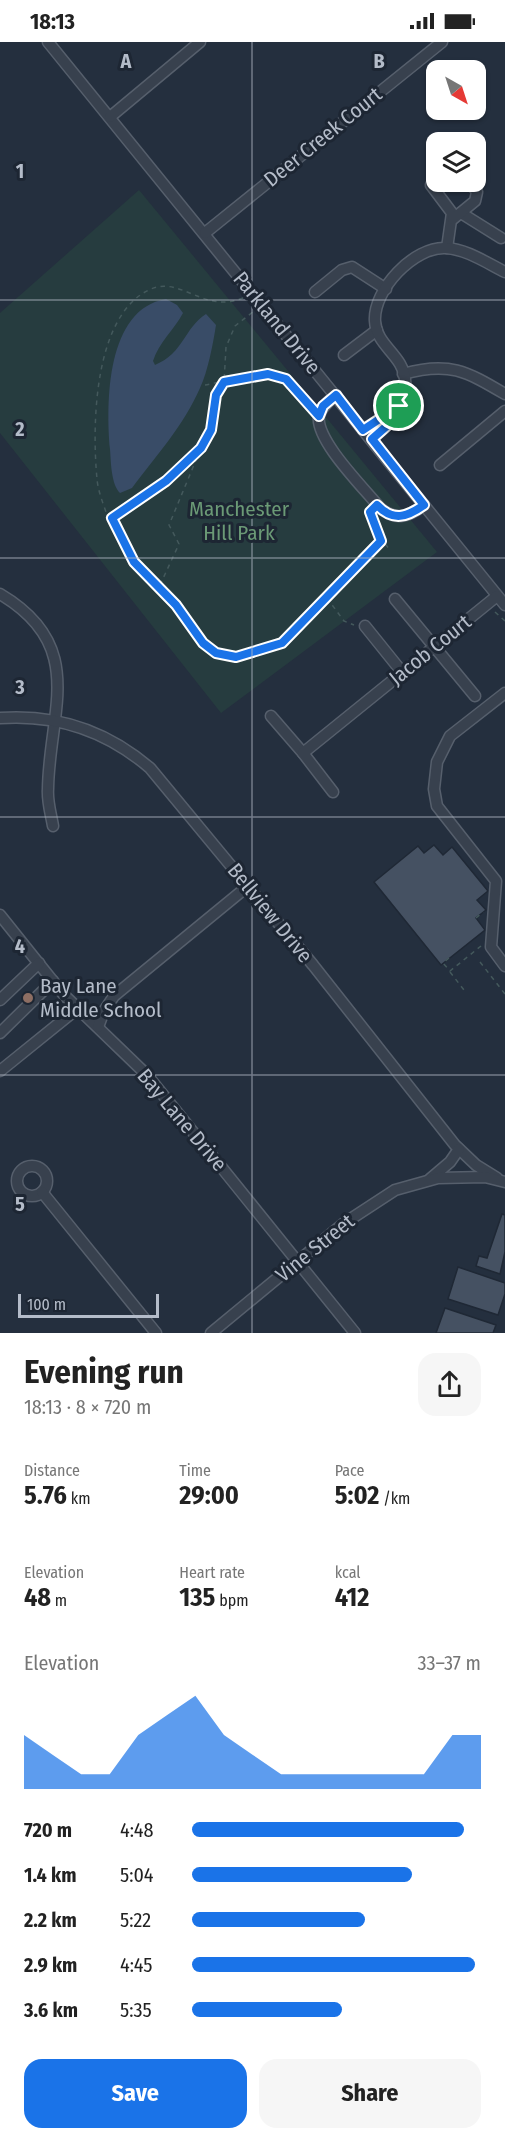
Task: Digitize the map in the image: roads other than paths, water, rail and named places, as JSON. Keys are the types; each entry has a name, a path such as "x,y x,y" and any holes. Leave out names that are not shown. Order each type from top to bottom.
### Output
{"street":[{"name":"Parkland Drive","path":"48,42 505,605"},
{"path":"110,117 200,42"},
{"name":"Deer Creek Court","path":"205,233 442,42"},
{"path":"436,192 452,213 501,238"},
{"path":"447,248 457,216 475,201 477,192"},
{"path":"372,439 389,424 399,406 404,390 404,374 377,330 376,309 386,289 415,258 429,250 447,248 505,272"},
{"path":"315,292 342,270 352,267 386,289"},
{"path":"344,356 377,330"},
{"path":"404,374 420,369 452,367 468,372 505,394"},
{"path":"336,395 323,406 319,416 323,438 377,505 388,515 398,517 407,515 424,505"},
{"path":"363,430 399,406"},
{"path":"440,465 505,411"},
{"path":"0,594 31,618 49,647 58,680 56,721 47,792 53,826"},
{"name":"Jacob Court","path":"303,753 497,596"},
{"path":"395,599 475,696"},
{"path":"365,626 402,672"},
{"path":"505,693 450,736 437,762 434,789 437,806 496,881 491,947 505,966"},
{"path":"271,716 333,792"},
{"name":"Bellview Drive","path":"0,718 56,721 105,737 150,768 459,1149 476,1165 501,1180"},
{"path":"98,1027 104,1011 114,996 248,886"},
{"name":"Bay Lane Drive","path":"0,915 53,981 147,1075 355,1333"},
{"path":"0,1000 39,963"},
{"path":"0,1033 53,981"},
{"path":"0,1071 78,1008"},
{"name":"Vine Street","path":"430,1179 450,1162 459,1149"},
{"name":"Vine Street","path":"211,1333 373,1202 395,1190 430,1179 461,1176 501,1180"},
{"path":"42,1192 156,1333"}],"water":[{"path":"166,299 177,305 183,313 159,348 153,361 155,365 172,354 193,326 206,314 216,325 210,357 200,388 178,427 132,488 120,493 112,472 109,430 110,384 114,360 131,320 146,306"}],"place":[{"name":"Bay Lane Middle School","path":"28,998"}],"park label":[{"name":"Manchester Hill Park","path":"239,521"}]}
